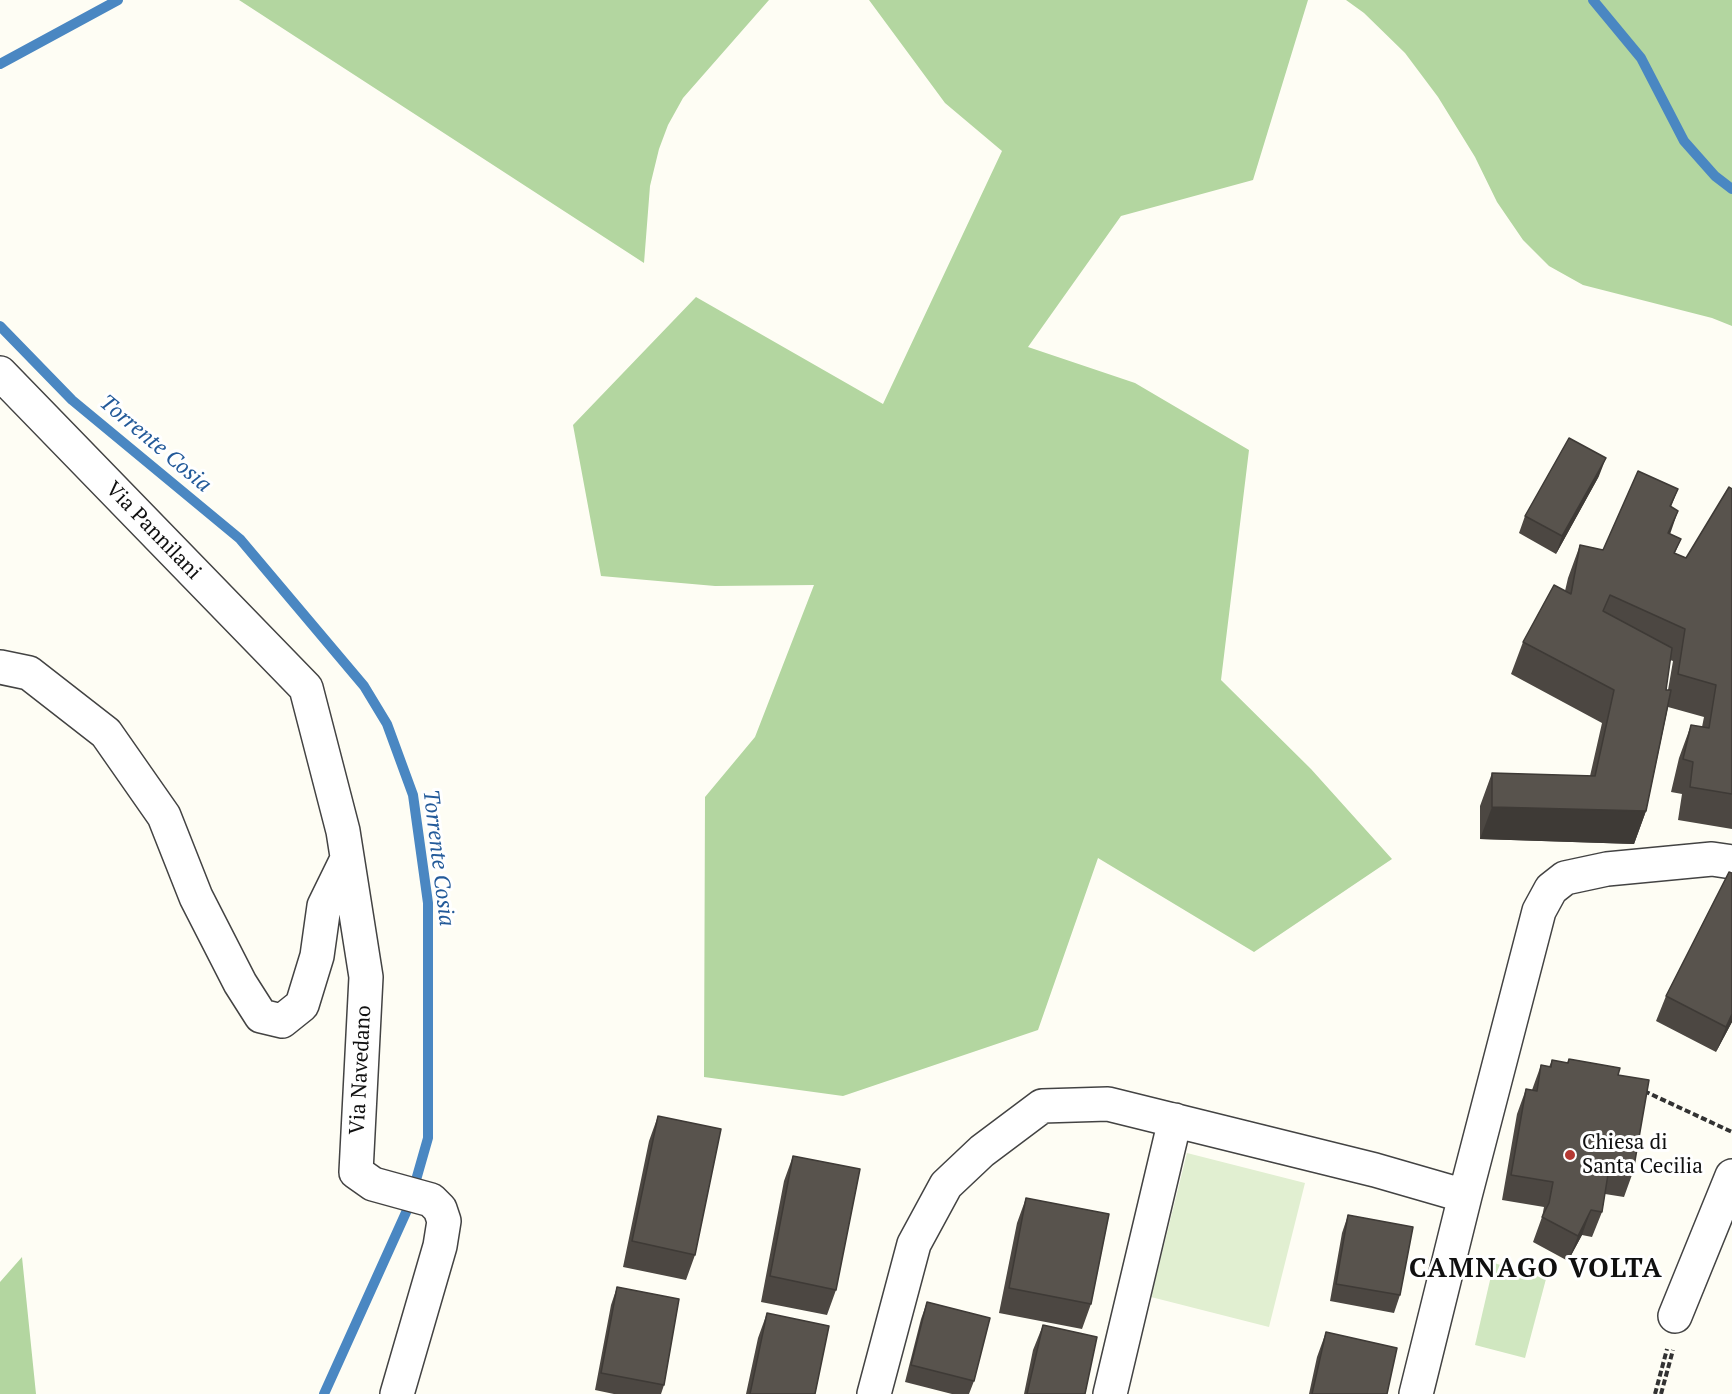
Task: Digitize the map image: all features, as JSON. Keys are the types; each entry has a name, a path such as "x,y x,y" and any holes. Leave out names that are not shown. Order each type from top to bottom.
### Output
{"street":[{"name":"Via Pannilani","path":"0,373 306,688"},
{"path":"0,667 29,673 106,734 164,816 196,897 240,983 261,1016 282,1021 302,1005 316,956 324,906 347,860"},
{"name":"Via Navedano","path":"306,688 343,831 366,977 356,1172 373,1184 431,1200 440,1209 444,1221 440,1246 397,1394"},
{"path":"1416,1394 1539,911 1551,889 1565,878 1607,869 1712,859 1732,862"},
{"path":"874,1394 914,1244 946,1185 982,1151 1042,1106 1108,1104 1375,1170 1465,1196"},
{"path":"1110,1394 1174,1120"},
{"path":"1675,1330 1732,1176"}],"path":[{"path":"1635,1090 1645,1092 1732,1132"},
{"path":"1654,1394 1675,1330"},
{"path":"1661,1394 1675,1330"}],"green space":[{"path":"239,0 769,0 683,98 668,125 659,149 650,186 644,263"},
{"path":"869,0 1308,0 1253,180 1121,216 1028,347 1135,383 1249,450 1221,680 1311,769 1392,859 1254,952 1098,858 1038,1030 843,1096 704,1077 705,797 755,737 814,585 715,586 601,576 573,425 696,297 883,404 1002,151 945,103"},
{"path":"1346,0 1732,0 1732,326 1712,318 1583,285 1549,266 1523,240 1497,202 1475,157 1438,97 1405,53 1364,13"},
{"path":"1187,1153 1305,1183 1269,1327 1151,1297"},
{"path":"22,1257 36,1394 0,1394 0,1282"},
{"path":"1494,1263 1546,1279 1525,1358 1475,1345"}],"building":[{"path":"1569,438 1606,458 1562,536 1525,516"},
{"path":"1638,471 1678,489 1670,506 1678,511 1668,533 1681,539 1674,553 1686,558 1729,487 1732,489 1732,794 1690,787 1693,762 1683,759 1691,725 1709,728 1716,685 1678,674 1685,629 1610,595 1603,611 1672,648 1666,690 1671,690 1646,811 1492,807 1492,773 1595,776 1614,690 1523,642 1554,585 1571,594 1580,545 1603,550"},
{"path":"1729,872 1732,873 1732,1014 1726,1027 1666,996"},
{"name":"Chiesa di Santa Cecilia","path":"1569,1059 1620,1068 1618,1075 1649,1080 1633,1172 1609,1168 1602,1212 1591,1210 1578,1236 1542,1217 1549,1203 1553,1182 1511,1175 1526,1089 1537,1091 1541,1065 1551,1067 1552,1060 1568,1063"},
{"path":"658,1116 721,1129 695,1255 632,1241"},
{"path":"793,1156 860,1169 836,1290 770,1276"},
{"path":"1026,1198 1109,1214 1091,1304 1009,1288"},
{"path":"1348,1215 1413,1227 1400,1295 1336,1284"},
{"path":"617,1287 679,1299 664,1385 601,1373"},
{"path":"927,1302 990,1318 974,1381 911,1365"},
{"path":"767,1313 829,1326 815,1394 750,1394"},
{"path":"1043,1325 1097,1337 1085,1394 1027,1394"},
{"path":"1326,1332 1397,1348 1387,1394 1312,1394"}],"waterway":[{"name":"Torrente Cosia","path":"0,64 118,0"},
{"path":"1593,0 1641,58 1684,141 1715,176 1732,189"},
{"name":"Torrente Cosia","path":"0,326 72,400 240,539 364,686 387,724 413,795 428,903 428,1138 408,1208 324,1394"}],"place":[{"name":"Chiesa di Santa Cecilia","path":"1570,1155"}],"district":[{"name":"CAMNAGO VOLTA","path":"1536,1269"}]}
